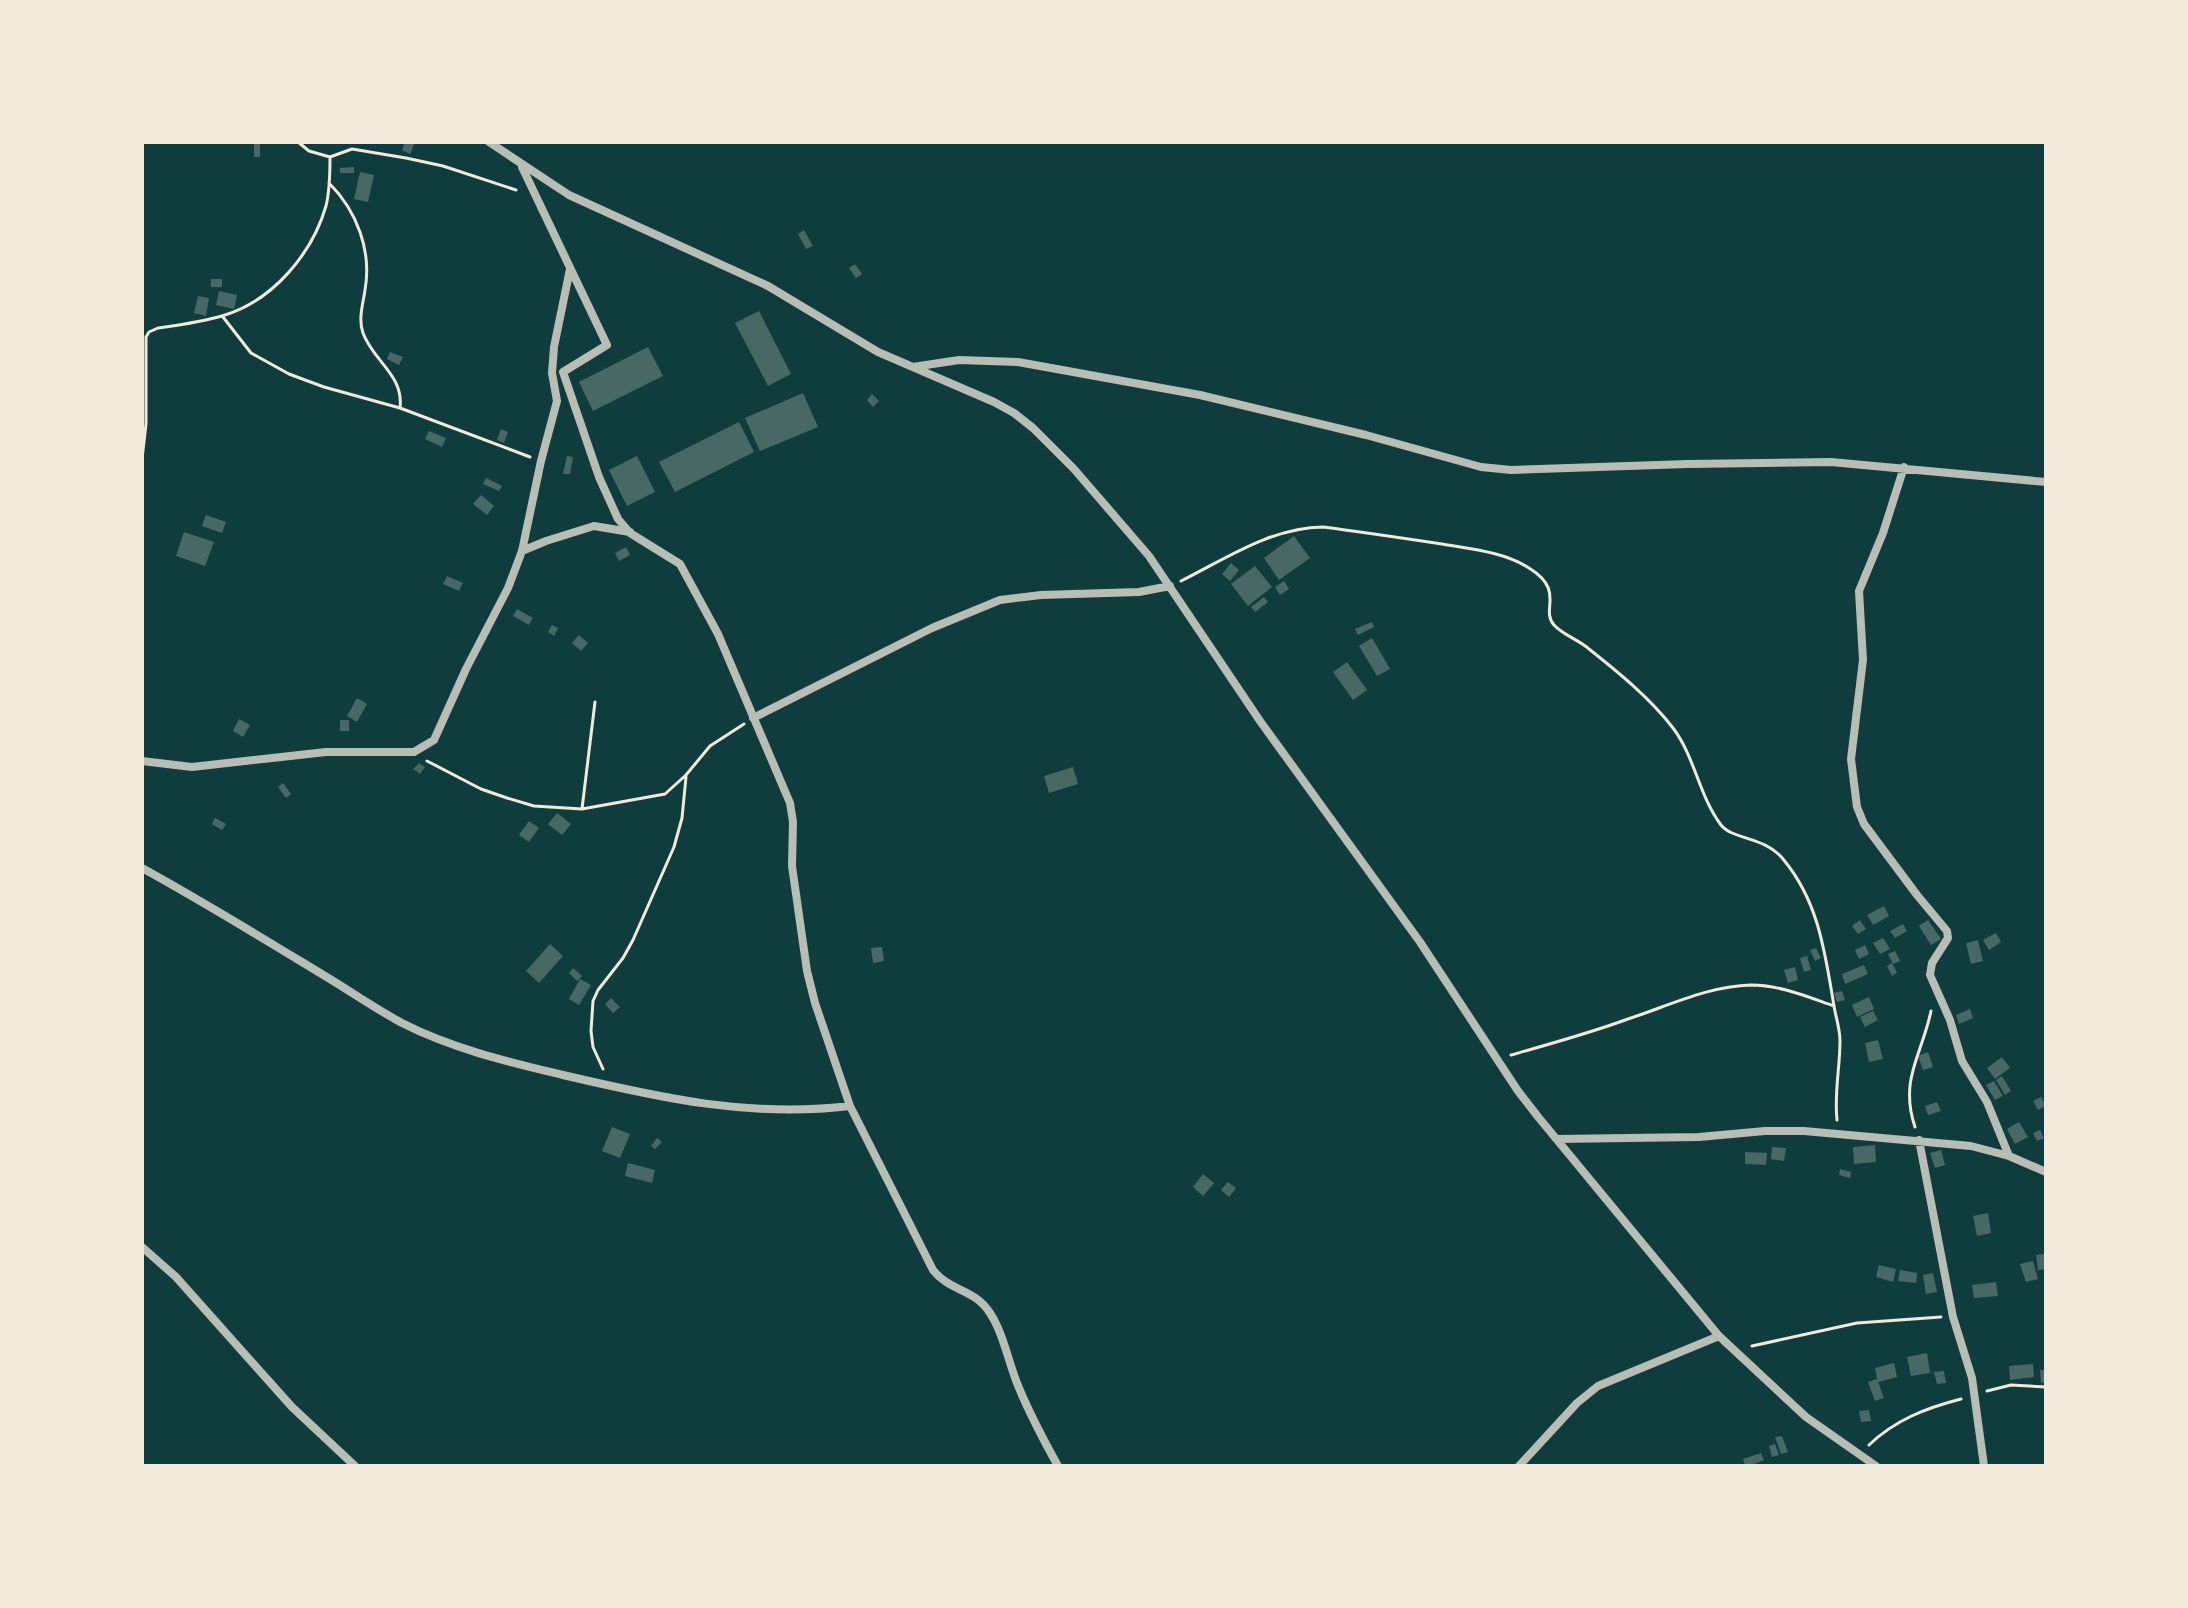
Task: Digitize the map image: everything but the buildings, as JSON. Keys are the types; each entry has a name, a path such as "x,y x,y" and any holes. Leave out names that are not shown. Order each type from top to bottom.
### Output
{"street":[{"path":"489,142 569,195 768,286 878,352 994,402 1023,420 1074,469 1121,521 1170,586 1260,721 1420,942 1518,1091 1557,1139 1719,1336 1806,1417 1876,1466"},
{"path":"522,166 607,345 563,372 599,477 618,519 630,533 680,564 718,634 790,803 792,866 807,971 850,1106 933,1270 953,1287 970,1292 992,1315 1026,1405 1058,1466"},
{"path":"142,761 192,767 326,752 414,752 434,740 508,588 522,551 557,401 552,373 554,347 570,269"},
{"path":"910,368 959,360 1018,362 1200,395 1366,435 1481,467 1511,470 1818,462 1904,467 2046,482"},
{"path":"1904,467 1883,533 1859,591 1863,660 1851,759 1857,807 1864,824 1947,931 1948,938 1930,967 1930,975 1950,1020 1962,1061 1987,1102 2009,1156"},
{"path":"522,551 594,526 630,533"},
{"path":"753,718 932,628 1000,600 1041,595 1139,592 1170,586"},
{"path":"142,868 403,1023 497,1059 612,1087 693,1102 773,1112 850,1106"},
{"path":"1557,1139 1699,1137 1804,1131 1971,1146 2009,1156 2046,1172"},
{"path":"1919,1140 1953,1317 1975,1395 1984,1466"},
{"path":"142,1247 176,1277 292,1407 355,1466"},
{"path":"1519,1466 1577,1403 1598,1386 1719,1336"}],"path":[{"path":"298,142 309,151 330,157 352,149 443,166 535,196"},
{"path":"350,142 352,149"},
{"path":"142,459 146,424 144,335 158,328 222,316 257,299 286,275 315,232 326,205 330,157"},
{"path":"329,183 346,201 362,238 368,272 360,319 363,333 398,385 400,408"},
{"path":"222,316 251,353 267,364 324,387 400,408 541,461"},
{"path":"1170,586 1264,538 1302,527 1323,527 1472,549 1530,569 1551,591 1550,618 1554,624 1609,666 1673,728 1723,828 1769,846 1797,878 1813,908 1823,938 1834,1006 1840,1044 1835,1085 1838,1135"},
{"path":"582,809 595,702"},
{"path":"414,752 449,773 507,798 534,806 582,809 665,794 710,746 753,718"},
{"path":"612,1087 593,1047 593,1001 633,940 674,847 682,818 686,775"},
{"path":"1919,1140 1910,1112 1908,1086 1929,1018 1935,983"},
{"path":"1497,1059 1627,1020 1678,1000 1735,987 1751,985 1783,989 1834,1006"},
{"path":"1734,1350 1857,1323 1953,1317"},
{"path":"1860,1454 1891,1426 1937,1405 2011,1385 2046,1387"}]}
